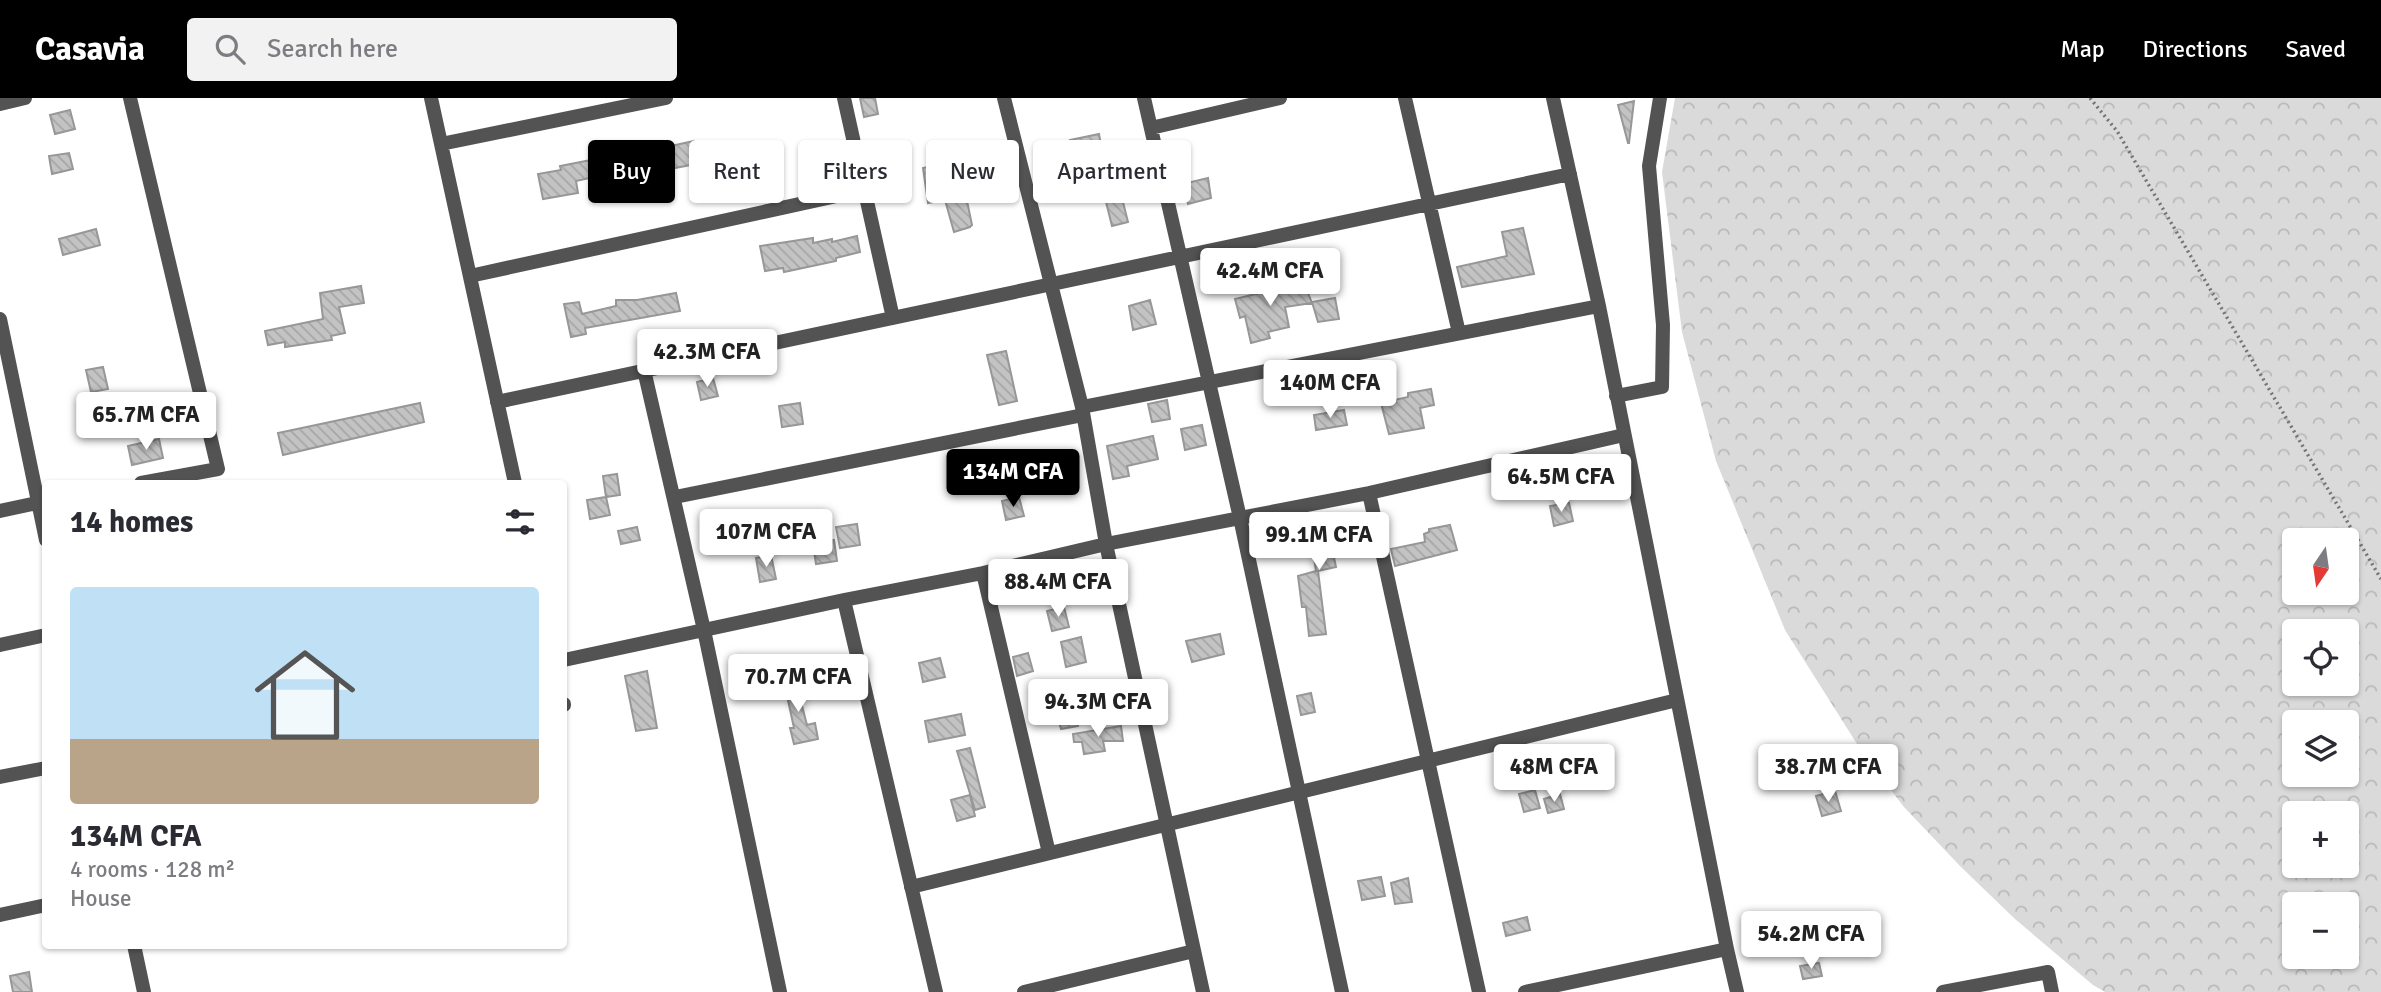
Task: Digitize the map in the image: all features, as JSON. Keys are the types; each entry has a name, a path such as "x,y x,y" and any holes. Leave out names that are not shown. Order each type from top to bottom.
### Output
{"street":[{"path":"0,104 25,98"},
{"path":"130,98 218,468 156,480"},
{"path":"431,98 514,480"},
{"path":"441,144 666,98"},
{"path":"844,98 853,140"},
{"path":"1004,98 1082,411 1106,544 1203,992"},
{"path":"1144,98 1182,256 1342,992"},
{"path":"1151,128 1280,98"},
{"path":"1405,98 1459,333"},
{"path":"1553,98 1598,306 1737,992"},
{"path":"1616,396 1662,387 1663,325 1650,166 1660,98"},
{"path":"497,402 1570,174"},
{"path":"470,276 804,203"},
{"path":"867,203 893,318"},
{"path":"675,497 1209,383 1598,306"},
{"path":"0,319 6,370 41,502 0,511"},
{"path":"644,370 704,629 780,992"},
{"path":"567,659 983,573 1106,544 1369,493 1624,435"},
{"path":"1369,493 1479,992"},
{"path":"983,573 1049,853"},
{"path":"844,600 936,992"},
{"path":"0,645 42,636"},
{"path":"911,887 1677,700"},
{"path":"0,778 42,769"},
{"path":"0,915 42,906"},
{"path":"135,949 144,992"},
{"path":"1525,992 1727,949"},
{"path":"1024,992 1194,951"},
{"path":"1944,992 2048,972 2052,992"}],"path":[{"path":"2090,98 2117,131 2381,579"}],"green space":[{"path":"1675,98 2381,98 2381,992 2105,992 2093,985 2015,919 1904,807 1864,755 1785,630 1716,461 1682,332 1662,172"}],"building":[{"path":"860,98 875,98 878,114 864,117"},
{"path":"1634,101 1629,143 1628,143 1618,105"},
{"path":"70,110 75,129 55,134 50,115"},
{"path":"1099,134 1100,140 1070,140"},
{"path":"689,142 689,165 675,168 675,145"},
{"path":"69,153 73,169 52,174 49,156"},
{"path":"588,161 588,178 576,181 578,193 543,199 538,174 561,170 560,166"},
{"path":"926,167 926,189 923,168"},
{"path":"1208,178 1211,198 1188,204 1191,203 1191,182"},
{"path":"946,203 967,203 972,225 954,232"},
{"path":"1106,203 1123,203 1128,222 1112,226"},
{"path":"1523,228 1534,274 1462,287 1457,267 1507,256 1502,232"},
{"path":"96,229 100,245 63,255 59,239"},
{"path":"857,236 860,252 836,258 836,261 784,272 783,268 765,271 760,246 813,238 813,243 832,239 832,242"},
{"path":"1279,280 1281,287 1304,283 1312,303 1285,307 1289,327 1268,332 1270,338 1251,343 1245,316 1240,318 1235,299 1260,293 1258,284"},
{"path":"361,286 364,303 339,307 345,333 331,336 332,340 285,347 285,342 268,345 265,331 323,319 320,293"},
{"path":"676,293 680,311 585,328 586,334 571,337 564,304 579,302 582,314 616,306 616,300 637,300"},
{"path":"1335,298 1339,319 1318,322 1312,302"},
{"path":"1150,300 1156,324 1133,330 1129,306"},
{"path":"1006,351 1017,401 999,405 987,355"},
{"path":"103,367 108,389 91,392 86,370"},
{"path":"713,378 718,396 701,400 697,382"},
{"path":"1431,389 1434,405 1420,408 1424,428 1389,434 1381,403 1408,397 1408,393"},
{"path":"1167,400 1170,419 1152,422 1148,404"},
{"path":"420,403 424,422 283,455 278,433"},
{"path":"800,403 803,424 782,427 779,406"},
{"path":"1344,410 1347,425 1316,430 1314,415"},
{"path":"1202,425 1206,445 1185,450 1181,429"},
{"path":"1153,436 1158,459 1127,466 1129,476 1113,479 1107,446"},
{"path":"159,439 163,458 132,465 128,446"},
{"path":"617,474 620,495 606,497 603,476"},
{"path":"606,497 610,515 590,519 587,500"},
{"path":"1019,497 1024,516 1006,520 1002,501"},
{"path":"1569,503 1573,521 1554,526 1550,506"},
{"path":"805,516 811,545 791,549 785,519"},
{"path":"1341,519 1345,540 1331,543 1336,567 1318,571 1326,634 1309,636 1306,607 1302,607 1298,576 1316,571 1309,525"},
{"path":"857,524 860,545 840,548 836,527"},
{"path":"1450,525 1457,550 1395,566 1391,549 1425,542 1424,534 1429,532 1429,529"},
{"path":"637,527 640,540 621,544 618,531"},
{"path":"834,540 837,561 816,564 813,543"},
{"path":"771,555 776,579 760,582 756,558"},
{"path":"1064,607 1069,627 1052,631 1047,611"},
{"path":"1220,634 1224,654 1192,662 1186,641"},
{"path":"1081,637 1086,662 1066,667 1061,642"},
{"path":"1028,653 1033,671 1017,676 1013,657"},
{"path":"940,658 945,677 923,682 919,663"},
{"path":"647,671 657,728 636,731 625,676"},
{"path":"794,675 807,725 815,723 818,739 794,744 790,728 794,728 783,677"},
{"path":"1070,690 1078,726 1061,729 1052,694"},
{"path":"1311,693 1315,712 1301,715 1297,696"},
{"path":"961,714 965,735 929,742 925,721"},
{"path":"1121,726 1123,741 1103,741 1105,751 1084,754 1082,742 1074,742 1073,734"},
{"path":"970,748 985,807 975,810 957,751"},
{"path":"1535,790 1540,808 1524,812 1519,794"},
{"path":"1835,791 1841,811 1822,816 1816,796"},
{"path":"1560,794 1564,809 1548,813 1544,799"},
{"path":"970,795 975,816 957,821 951,800"},
{"path":"1381,877 1385,896 1362,900 1358,881"},
{"path":"1408,878 1412,902 1395,904 1391,883"},
{"path":"1527,917 1530,930 1506,936 1503,923"},
{"path":"1819,963 1822,976 1803,979 1800,966"},
{"path":"29,972 32,992 13,992 10,976"}]}
